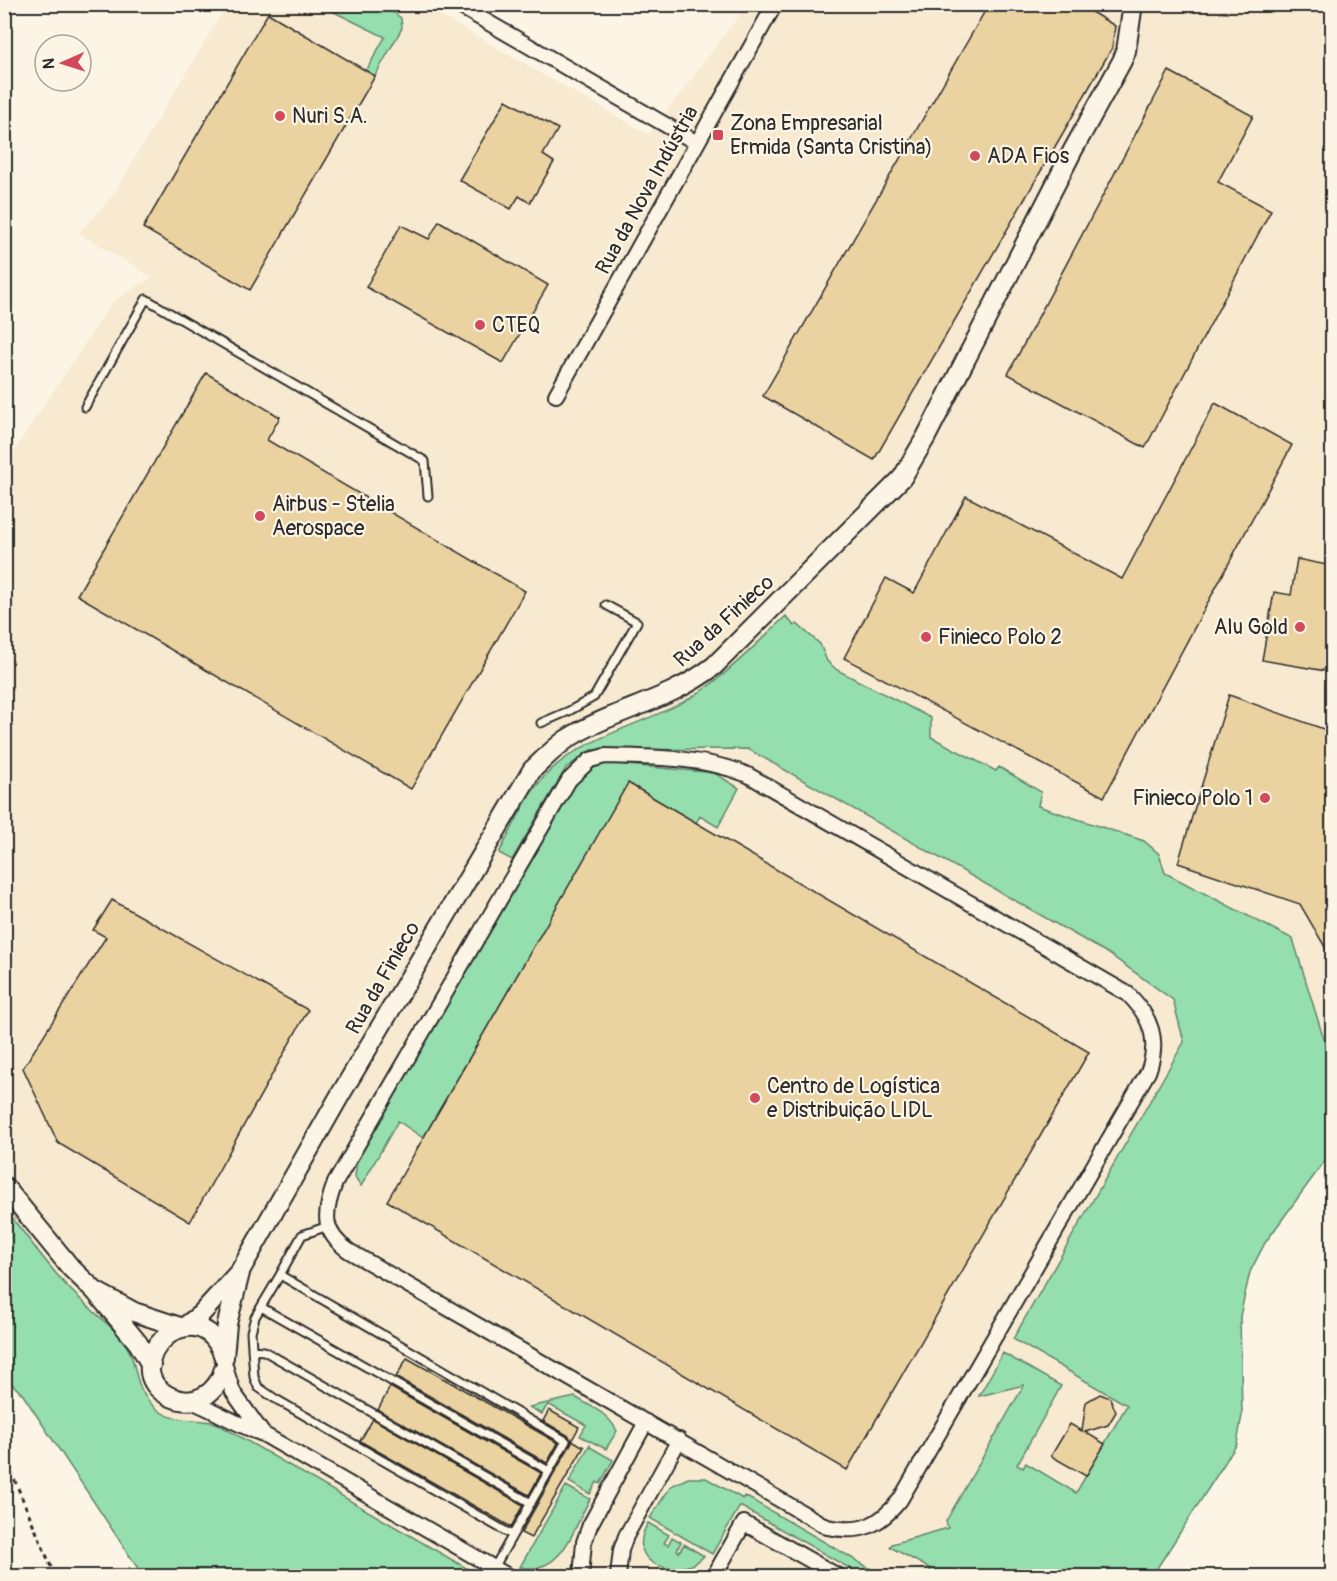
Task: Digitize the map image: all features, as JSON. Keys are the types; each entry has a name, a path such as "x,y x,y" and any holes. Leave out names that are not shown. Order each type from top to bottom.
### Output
{"street":[{"path":"456,4 698,143"},
{"name":"Rua da Nova Indústria","path":"556,395 775,4"},
{"name":"Rua da Finieco","path":"240,1272 339,1098 532,770 567,740 693,683 714,666 902,478 926,437 1073,150 1122,61 1133,4"},
{"path":"605,756 706,764 728,767 748,775 1128,994 1142,1008 1151,1025 1154,1040 1153,1057 1148,1072 900,1500 886,1517 857,1529 827,1527 349,1251 335,1241 328,1226 329,1198 335,1183 569,780 590,760 605,756"},
{"path":"4,1186 71,1268 95,1291 138,1343 151,1365 159,1387 168,1395 218,1412 239,1426 263,1434 508,1576"},
{"path":"151,1365 158,1342 167,1334 183,1328 201,1314 240,1272"},
{"path":"191,1401 213,1391 224,1363 227,1324 240,1272"},
{"path":"95,1291 134,1312 183,1328 205,1332 214,1338 238,1400 263,1434"},
{"path":"581,1576 584,1542 590,1525 646,1422"},
{"path":"618,1576 626,1536 679,1440"},
{"path":"714,1576 744,1523 838,1576"}],"lane":[{"path":"85,407 146,299 425,461 428,496"},
{"path":"541,723 594,697 637,622 606,605"},
{"path":"328,1226 302,1235 261,1307 251,1332 254,1377 258,1387 512,1535"},
{"path":"280,1275 566,1441 494,1568"},
{"path":"261,1307 549,1472"},
{"path":"252,1350 264,1351 531,1503"}],"path":[{"path":"4,1455 55,1576"}],"shaded area":[{"path":"227,5 422,5 649,135 747,5 1332,5 1332,1151 1265,1243 1250,1272 1240,1316 1242,1415 1237,1444 1152,1576 143,1576 23,1395 5,1377 4,466 112,302 152,277 79,233 110,199"}],"green space":[{"path":"362,4 383,8 401,18 402,28 375,76 366,71 385,37 320,5"},
{"path":"786,616 794,626 797,624 820,644 827,661 837,670 931,718 931,737 996,771 999,767 1041,792 1038,806 1144,841 1159,854 1165,873 1293,939 1332,1066 1332,1151 1265,1243 1250,1272 1240,1316 1242,1415 1237,1444 1152,1576 927,1576 931,1569 890,1547 892,1544 948,1528 946,1521 1024,1385 979,1396 1003,1353 1061,1386 1017,1465 1023,1468 1026,1463 1076,1493 1127,1405 1013,1339 1184,1042 1173,1000 1109,954 748,749 591,750 566,768 512,860 499,853 537,785 554,767 574,752 664,711 707,687"},
{"path":"604,763 706,772 716,774 739,788 718,827 700,816 696,823 628,784 423,1138 398,1121 361,1186 355,1177 357,1161 575,783 583,773"},
{"path":"5,1209 65,1284 122,1339 132,1357 143,1392 158,1410 179,1419 216,1423 480,1576 143,1576 23,1395 5,1377"},
{"path":"575,1397 599,1411 617,1431 606,1449 580,1436 586,1425 548,1404 542,1414 529,1407"},
{"path":"590,1444 590,1447 613,1460 600,1484 597,1482 590,1494 569,1482"},
{"path":"688,1478 706,1478 743,1499 745,1496 883,1576 863,1576 740,1506 712,1554 650,1518 671,1486"},
{"path":"566,1486 590,1499 572,1536 557,1557 547,1564 535,1568 520,1567"},
{"path":"648,1523 669,1535 664,1543 668,1545 672,1537 681,1542 677,1550 679,1552 684,1544 704,1556 694,1564 682,1568 658,1565 648,1559 643,1550 642,1538"}],"building":[{"name":"ADA Fios","path":"989,4 1078,4 1115,26 1112,48 874,460 763,396"},
{"name":"Nuri S.A.","path":"268,13 375,76 250,290 143,228"},
{"path":"1169,71 1253,116 1218,182 1271,210 1145,448 1008,374"},
{"path":"506,100 558,129 543,155 554,162 530,203 519,196 511,209 459,180"},
{"name":"CTEQ","path":"439,221 548,285 503,363 366,287 401,225 429,239"},
{"name":"Airbus - Stelia Aerospace","path":"206,373 280,417 267,440 525,591 411,789 77,595"},
{"path":"1215,403 1292,445 1104,797 844,658 886,578 914,593 966,496 1122,579"},
{"name":"Alu Gold","path":"1297,559 1332,566 1332,672 1262,660 1274,592 1291,595"},
{"name":"Finieco Polo 1","path":"1229,695 1332,732 1332,870 1325,894 1332,908 1332,959 1300,904 1178,863"},
{"name":"Centro de Logística e Distribuição LIDL","path":"628,783 1089,1052 847,1470 387,1201"},
{"path":"112,900 308,1010 190,1222 58,1143 23,1068 106,937 93,930"},
{"path":"407,1358 558,1443 547,1463 396,1377"},
{"path":"390,1387 541,1473 529,1495 378,1410"},
{"path":"1100,1394 1110,1398 1116,1412 1108,1425 1085,1432 1105,1444 1086,1476 1051,1456 1070,1424 1082,1431 1086,1402"},
{"path":"549,1410 579,1427 572,1440 584,1447 531,1538 521,1533 572,1442 569,1436 543,1421"},
{"path":"373,1419 523,1505 511,1527 360,1441"}],"place":[{"name":"Nuri S.A.","path":"280,116"},
{"name":"Zona Empresarial Ermida (Santa Cristina)","path":"718,135"},
{"name":"ADA Fios","path":"975,156"},
{"name":"CTEQ","path":"480,325"},
{"name":"Airbus - Stelia Aerospace","path":"260,516"},
{"name":"Alu Gold","path":"1300,627"},
{"name":"Finieco Polo 2","path":"926,637"},
{"name":"Finieco Polo 1","path":"1265,798"},
{"name":"Centro de Logística e Distribuição LIDL","path":"755,1098"}]}
